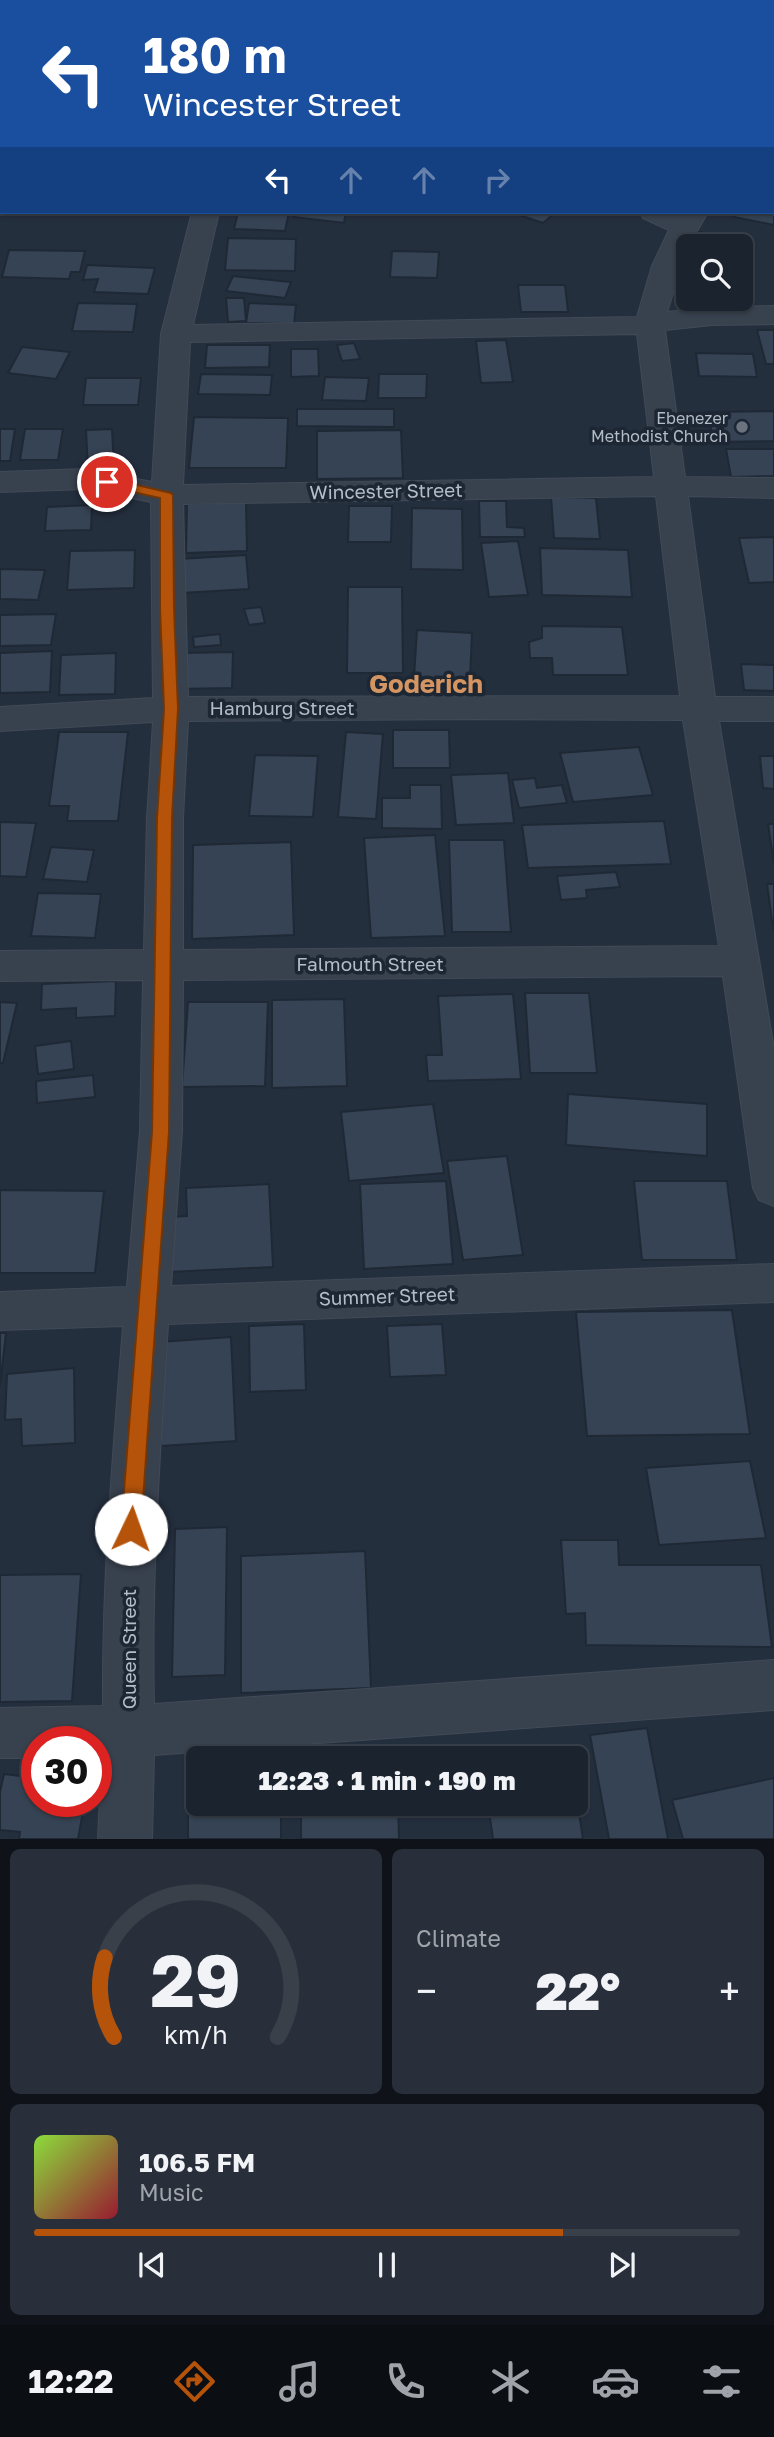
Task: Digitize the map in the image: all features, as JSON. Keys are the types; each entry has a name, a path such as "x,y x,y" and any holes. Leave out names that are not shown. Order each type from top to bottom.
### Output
{"street":[{"name":"Queen Street","path":"125,1839 129,1731 128,1599 146,1305 161,1132 164,818 171,709 167,608 167,495 176,334 205,214"},
{"path":"663,214 689,219 655,297 650,325 668,486 699,709 741,961 774,1188"},
{"path":"176,334 650,325 681,318 774,314"},
{"name":"Wincester Street","path":"0,482 87,480 167,495 668,486 774,488"},
{"name":"Hamburg Street","path":"0,719 171,709 774,709"},
{"name":"Falmouth Street","path":"0,966 741,961"},
{"name":"Summer Street","path":"0,1311 774,1283"},
{"path":"0,1733 129,1731 774,1685"}],"building":[{"path":"238,214 289,214 285,231 234,229"},
{"path":"295,214 346,214 344,223 294,217"},
{"path":"516,214 554,214 543,223"},
{"path":"735,214 774,214 774,225 734,217"},
{"path":"228,238 296,239 295,271 225,270"},
{"path":"9,250 85,251 80,272 71,272 69,279 2,277"},
{"path":"392,251 439,252 437,278 390,277"},
{"path":"87,265 155,268 148,294 94,292 98,279 83,280"},
{"path":"233,276 291,282 285,298 226,291"},
{"path":"518,285 565,285 568,312 521,312"},
{"path":"226,298 244,298 246,321 228,322"},
{"path":"78,303 137,304 133,332 72,331"},
{"path":"249,303 296,305 294,324 246,323"},
{"path":"757,330 774,330 774,364 766,364"},
{"path":"506,340 513,382 481,383 476,341"},
{"path":"354,343 360,359 342,361 337,345"},
{"path":"207,345 270,345 269,367 205,368"},
{"path":"22,347 70,352 56,379 8,373"},
{"path":"291,349 318,349 319,376 291,377"},
{"path":"696,353 753,354 757,377 699,376"},
{"path":"201,374 272,375 270,395 198,394"},
{"path":"379,374 427,374 426,398 378,398"},
{"path":"325,377 369,378 366,401 322,400"},
{"path":"86,378 141,378 138,405 83,405"},
{"path":"297,409 394,409 394,427 297,426"},
{"name":"Ebenezer Methodist Church","path":"774,411 774,441 714,442 707,412"},
{"path":"194,417 288,418 286,468 189,468"},
{"path":"0,429 15,429 10,461 0,461"},
{"path":"25,429 63,429 58,460 20,460"},
{"path":"112,429 114,468 88,469 86,430"},
{"path":"401,430 403,478 317,479 317,431"},
{"name":"Ebenezer Methodist Church","path":"726,449 774,449 774,476 731,477"},
{"path":"551,497 596,498 600,539 554,538"},
{"path":"479,501 506,501 507,527 524,528 525,537 480,537"},
{"path":"246,502 247,551 186,553 187,504"},
{"path":"92,505 91,530 45,531 47,507"},
{"path":"349,506 392,506 391,542 348,542"},
{"path":"412,508 462,509 463,570 411,569"},
{"path":"774,537 774,582 749,583 739,538"},
{"path":"518,541 528,595 489,597 481,543"},
{"path":"540,548 628,550 632,597 542,595"},
{"path":"135,550 134,588 67,590 70,551"},
{"path":"246,555 249,589 181,593 179,559"},
{"path":"0,569 45,570 38,600 0,599"},
{"path":"348,587 402,587 403,673 347,673"},
{"path":"261,607 265,623 249,625 244,609"},
{"path":"56,614 51,645 0,646 0,615"},
{"path":"542,626 622,627 628,675 553,675 552,658 530,658 529,642 542,638"},
{"path":"417,630 472,633 470,680 414,677"},
{"path":"220,634 221,645 194,647 193,637"},
{"path":"52,651 50,692 0,693 0,653"},
{"path":"233,652 232,688 177,689 180,653"},
{"path":"116,653 115,694 59,695 61,655"},
{"path":"741,664 774,665 774,691 744,690"},
{"path":"393,730 449,730 450,768 393,768"},
{"path":"59,732 128,732 118,821 67,821 69,806 49,806"},
{"path":"346,732 383,734 376,819 338,817"},
{"path":"639,747 653,795 573,802 560,753"},
{"path":"255,755 318,756 313,817 249,816"},
{"path":"760,756 774,756 774,789 763,788"},
{"path":"508,773 514,823 456,825 451,775"},
{"path":"535,778 537,788 562,785 567,803 519,808 512,780"},
{"path":"410,785 441,785 442,829 382,828 382,798 410,798"},
{"path":"664,821 671,864 528,868 522,825"},
{"path":"0,822 36,823 26,877 0,876"},
{"path":"768,824 774,824 774,864"},
{"path":"435,835 445,936 371,938 364,838"},
{"path":"449,840 504,840 511,932 452,932"},
{"path":"291,842 294,935 192,939 193,845"},
{"path":"51,847 94,850 87,882 43,879"},
{"path":"616,872 620,887 586,890 587,898 561,900 557,876"},
{"path":"767,884 774,884 774,929 773,928"},
{"path":"38,893 101,894 95,938 31,936"},
{"path":"116,981 115,1016 76,1018 76,1008 41,1010 42,984"},
{"path":"525,993 589,993 597,1073 530,1073"},
{"path":"513,994 521,1079 428,1081 426,1055 442,1055 438,996"},
{"path":"344,999 347,1086 272,1088 272,1000"},
{"path":"0,1002 17,1003 3,1063 0,1063"},
{"path":"188,1002 268,1002 265,1086 182,1087"},
{"path":"71,1041 74,1069 38,1074 35,1046"},
{"path":"93,1075 95,1097 37,1103 36,1081"},
{"path":"568,1094 707,1104 707,1156 566,1145"},
{"path":"433,1104 444,1173 349,1181 341,1112"},
{"path":"507,1156 523,1255 463,1260 447,1161"},
{"path":"446,1181 453,1264 364,1269 360,1184"},
{"path":"634,1181 727,1181 737,1260 642,1260"},
{"path":"269,1184 273,1267 169,1272 168,1217 187,1216 186,1188"},
{"path":"0,1190 104,1191 95,1273 0,1273"},
{"path":"732,1310 750,1434 587,1436 576,1312"},
{"path":"304,1324 306,1390 250,1392 249,1326"},
{"path":"442,1324 446,1375 390,1377 387,1326"},
{"path":"0,1333 6,1333 0,1386"},
{"path":"231,1337 236,1441 161,1446 159,1342"},
{"path":"74,1368 75,1443 22,1446 21,1419 5,1420 7,1374"},
{"path":"750,1461 766,1538 659,1545 646,1468"},
{"path":"227,1527 225,1675 172,1677 175,1529"},
{"path":"561,1540 618,1540 619,1565 761,1565 772,1647 586,1645 585,1613 566,1614"},
{"path":"365,1551 371,1688 241,1693 241,1556"},
{"path":"81,1574 72,1701 0,1702 0,1575"},
{"path":"647,1728 668,1839 609,1839 590,1735"},
{"path":"4,1774 21,1776 21,1817 82,1817 78,1839 19,1839 20,1832 0,1830 0,1792"},
{"path":"774,1778 774,1839 683,1839 672,1800"},
{"path":"188,1816 281,1816 281,1839 188,1839"},
{"path":"301,1816 398,1816 399,1839 301,1839"},
{"path":"490,1816 580,1816 583,1839 493,1839"}],"place":[{"name":"Ebenezer Methodist Church","path":"742,427"}],"district":[{"name":"Goderich","path":"426,684"}],"route":[{"path":"107,482 167,495 167,608 171,709 164,818 161,1132 131,1529"}]}
